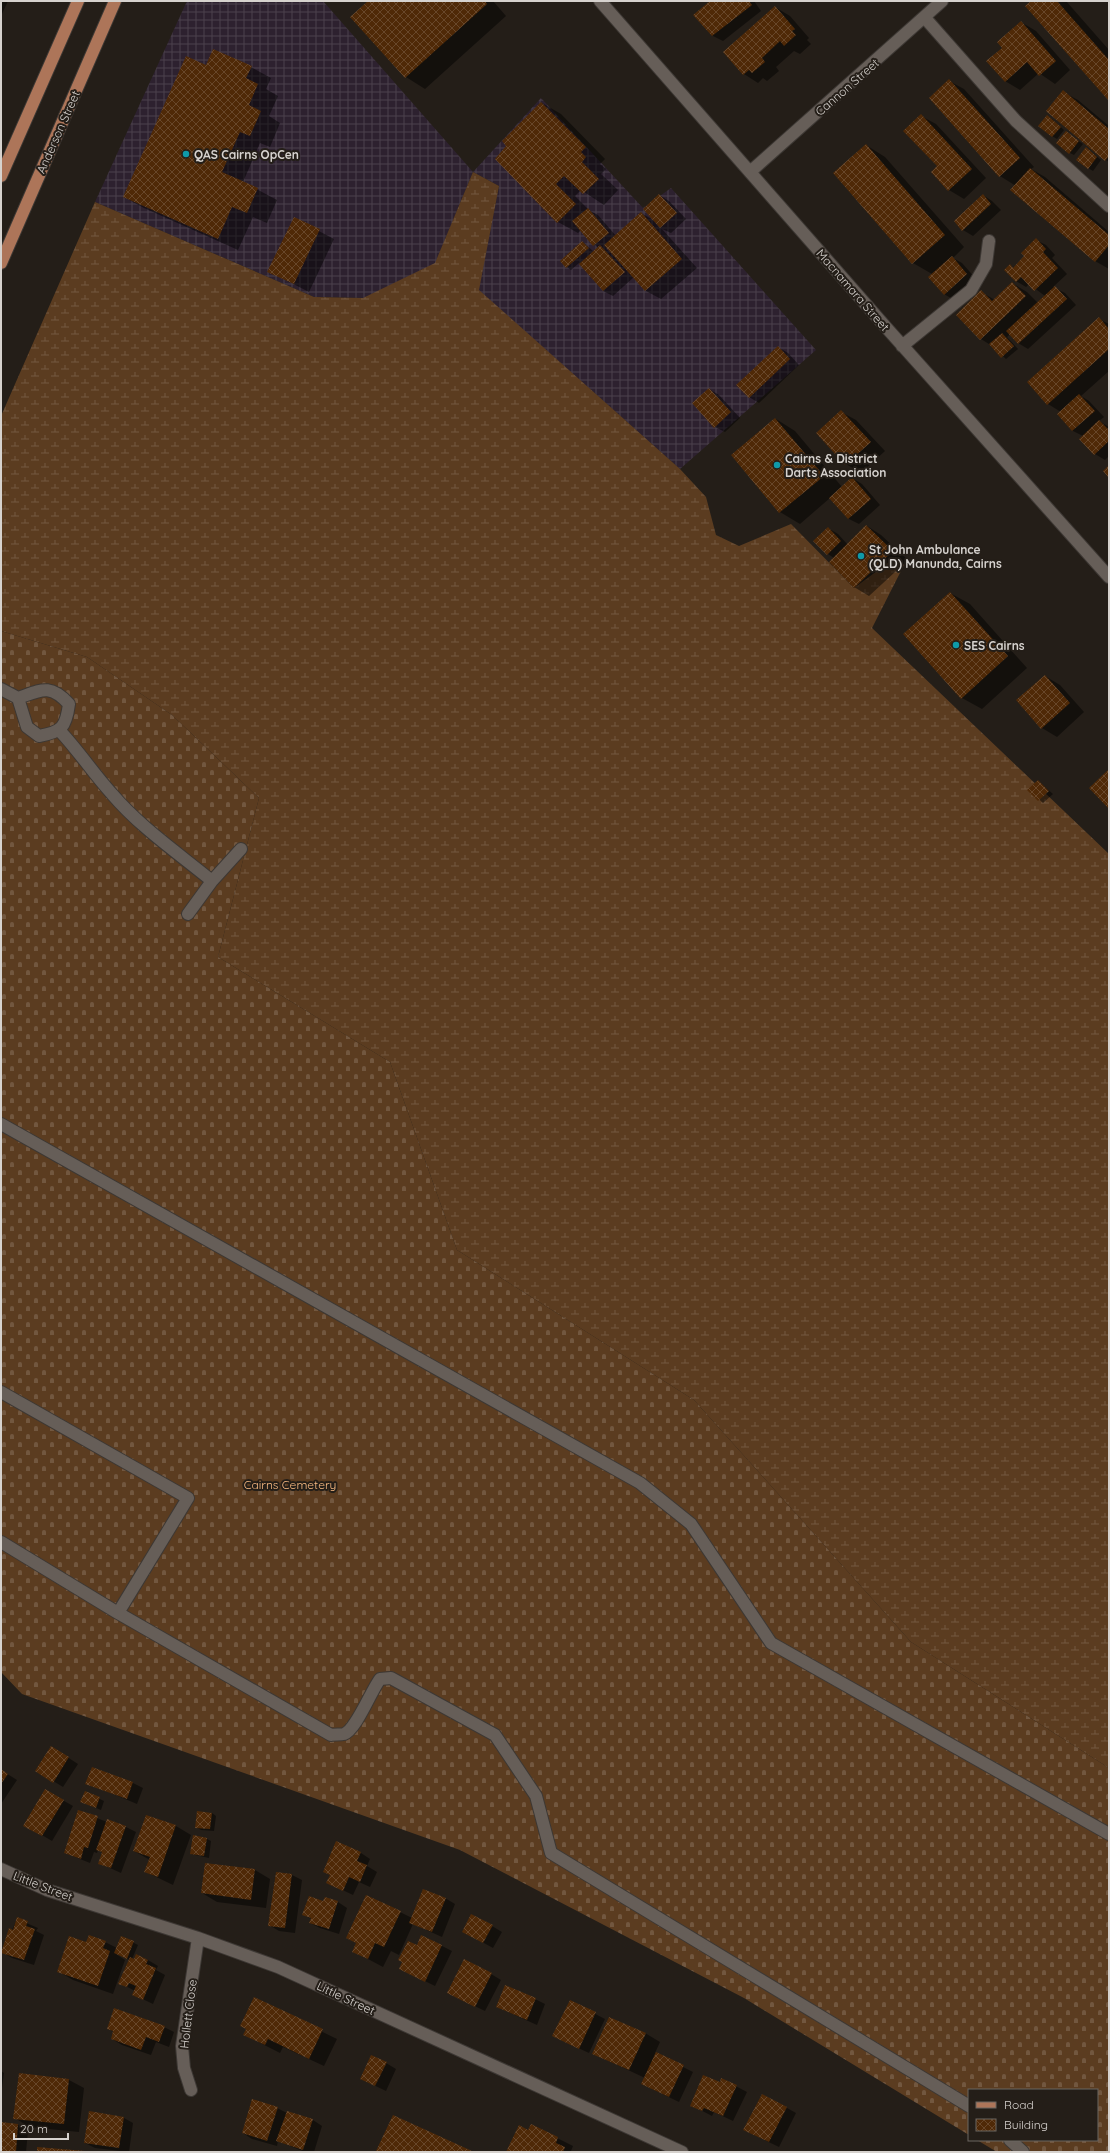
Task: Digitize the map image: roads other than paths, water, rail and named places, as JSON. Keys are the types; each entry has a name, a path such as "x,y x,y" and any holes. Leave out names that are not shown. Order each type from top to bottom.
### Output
{"main road":[{"path":"1,176 78,1"},
{"name":"Anderson Street","path":"1,263 115,1"}],"street":[{"name":"Macnamara Street","path":"600,1 902,346 1109,577"},
{"name":"Cannon Street","path":"750,172 925,18 942,1"},
{"path":"925,18 1016,122 1109,206"},
{"path":"902,346 971,290 986,264 989,241"},
{"path":"1,689 18,698 27,727 39,736 56,733 67,721 69,704 60,694 45,689 18,698"},
{"path":"59,730 75,746 112,795 148,828 212,881"},
{"path":"188,914 212,881 241,848"},
{"path":"1,1124 640,1483 691,1524 771,1643 1109,1834"},
{"path":"1,1392 188,1498 118,1613"},
{"path":"1,1542 118,1613 331,1735 345,1734 356,1724 372,1691 380,1679 391,1678 496,1735 536,1796 551,1853 968,2105"},
{"name":"Little Street","path":"1,1869 23,1881 48,1890 198,1938 278,1967 682,2152"},
{"name":"Hollett Close","path":"191,2090 184,2068 182,2046 198,1938"},
{"path":"1011,2141 1023,2152"}],"place":[{"name":"QAS Cairns OpCen","path":"186,154"},
{"name":"Cairns & District Darts Association","path":"777,465"},
{"name":"St John Ambulance (QLD) Manunda, Cairns","path":"861,556"},
{"name":"SES Cairns","path":"956,645"}],"park label":[{"name":"Cairns Cemetery","path":"290,1484"}]}
